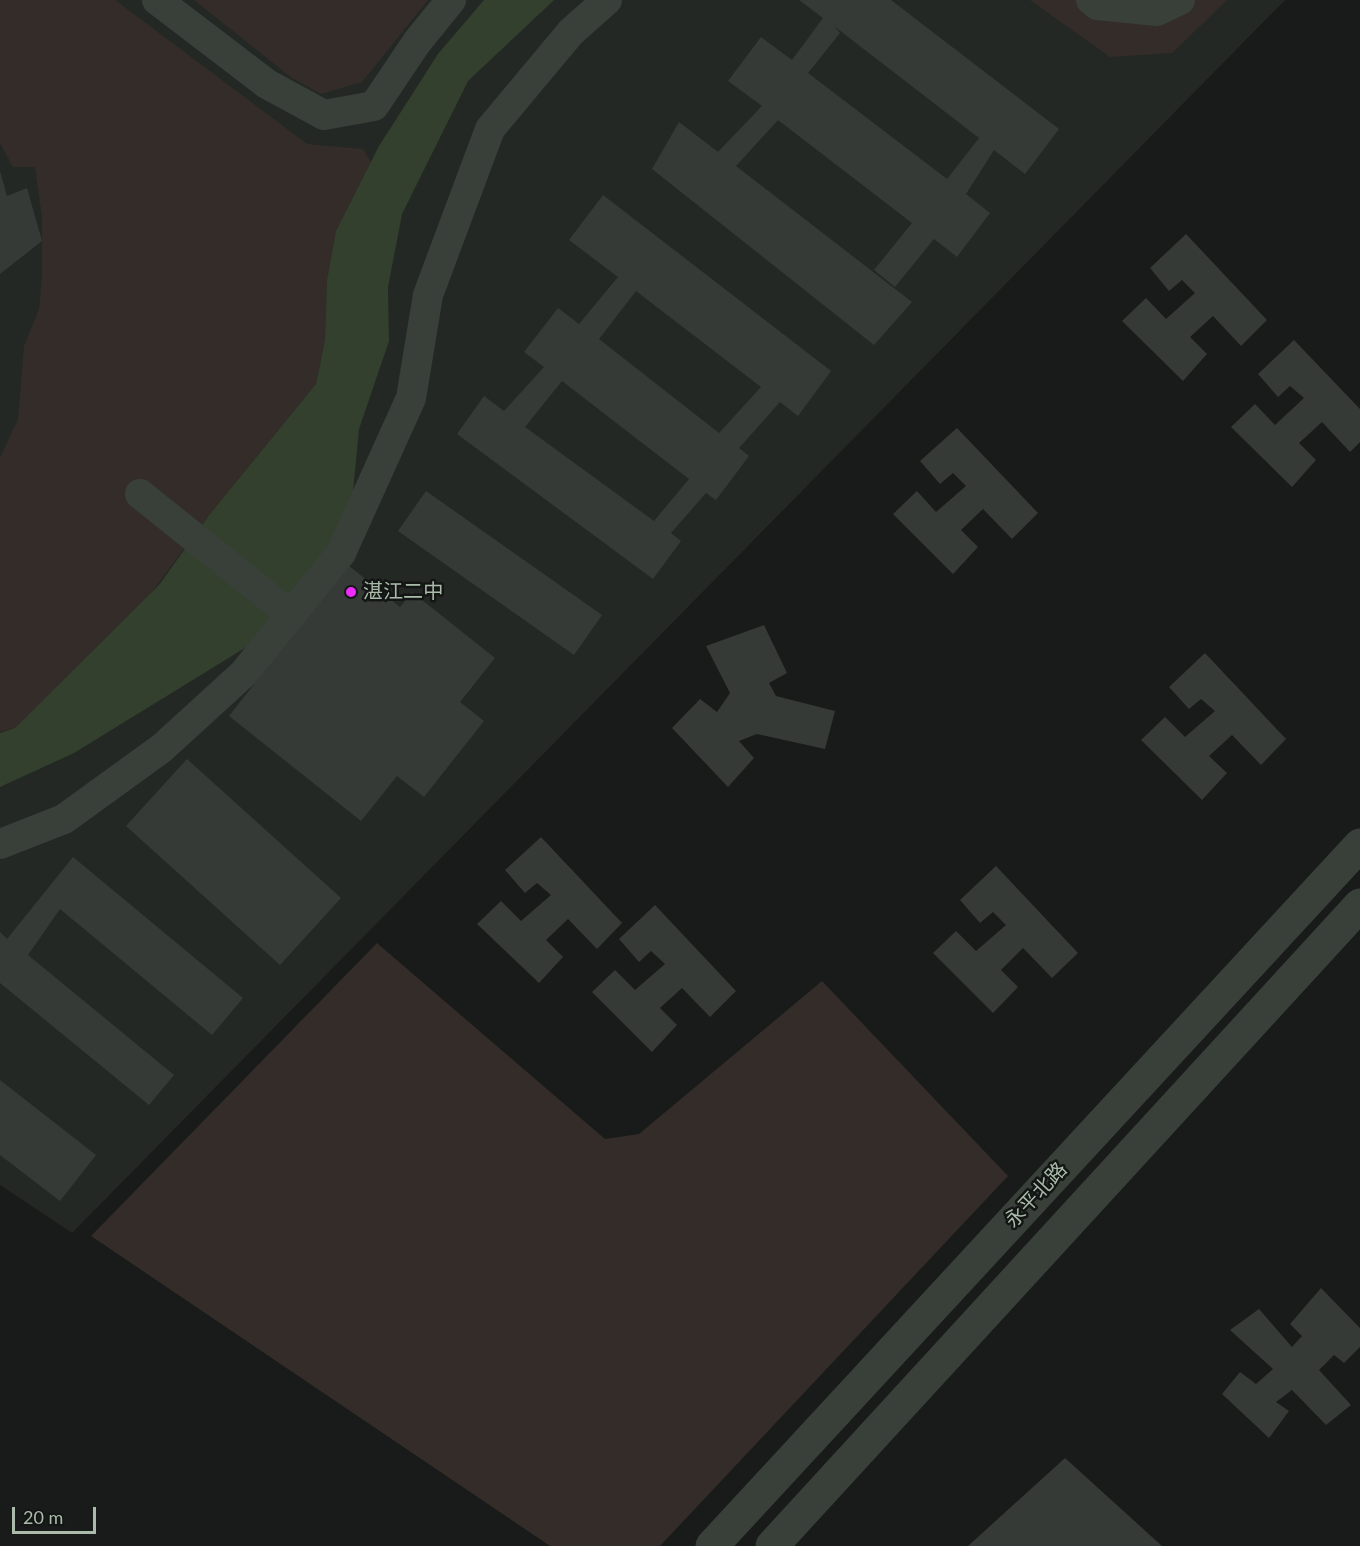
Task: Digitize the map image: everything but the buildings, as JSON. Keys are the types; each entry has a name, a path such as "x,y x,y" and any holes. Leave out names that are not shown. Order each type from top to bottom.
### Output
{"street":[{"path":"157,0 267,84 324,115 374,105 417,42 451,0"},
{"path":"0,844 64,819 162,748 244,673 340,553 411,398 428,295 490,129 571,32 607,0"},
{"path":"1091,0 1097,5 1157,10 1180,0"},
{"path":"140,494 291,615"},
{"name":"永平北路","path":"712,1546 1360,845"},
{"path":"772,1546 1360,905"}],"shaded area":[{"name":"湛江二中","path":"0,0 1285,0 72,1233 0,1185"},
{"path":"0,0 115,0 307,144 363,149 371,162 336,231 327,280 325,340 316,384 210,514 151,593 15,728 0,732 0,458 18,419 24,346 39,309 42,277 42,217 35,167 13,167 0,143"},
{"path":"194,0 428,0 362,82 321,94 292,78"},
{"path":"484,0 554,0 468,81 402,214 388,287 389,341 359,429 351,512 312,578 248,646 74,753 0,787 0,733 15,728 159,585 210,514 316,384 325,340 327,280 336,231 379,146 438,54"},
{"path":"1030,0 1227,0 1172,53 1110,57"},
{"path":"377,943 605,1139 639,1134 822,981 1008,1176 660,1546 550,1546 91,1236"}],"place":[{"name":"湛江二中","path":"351,592"}]}
